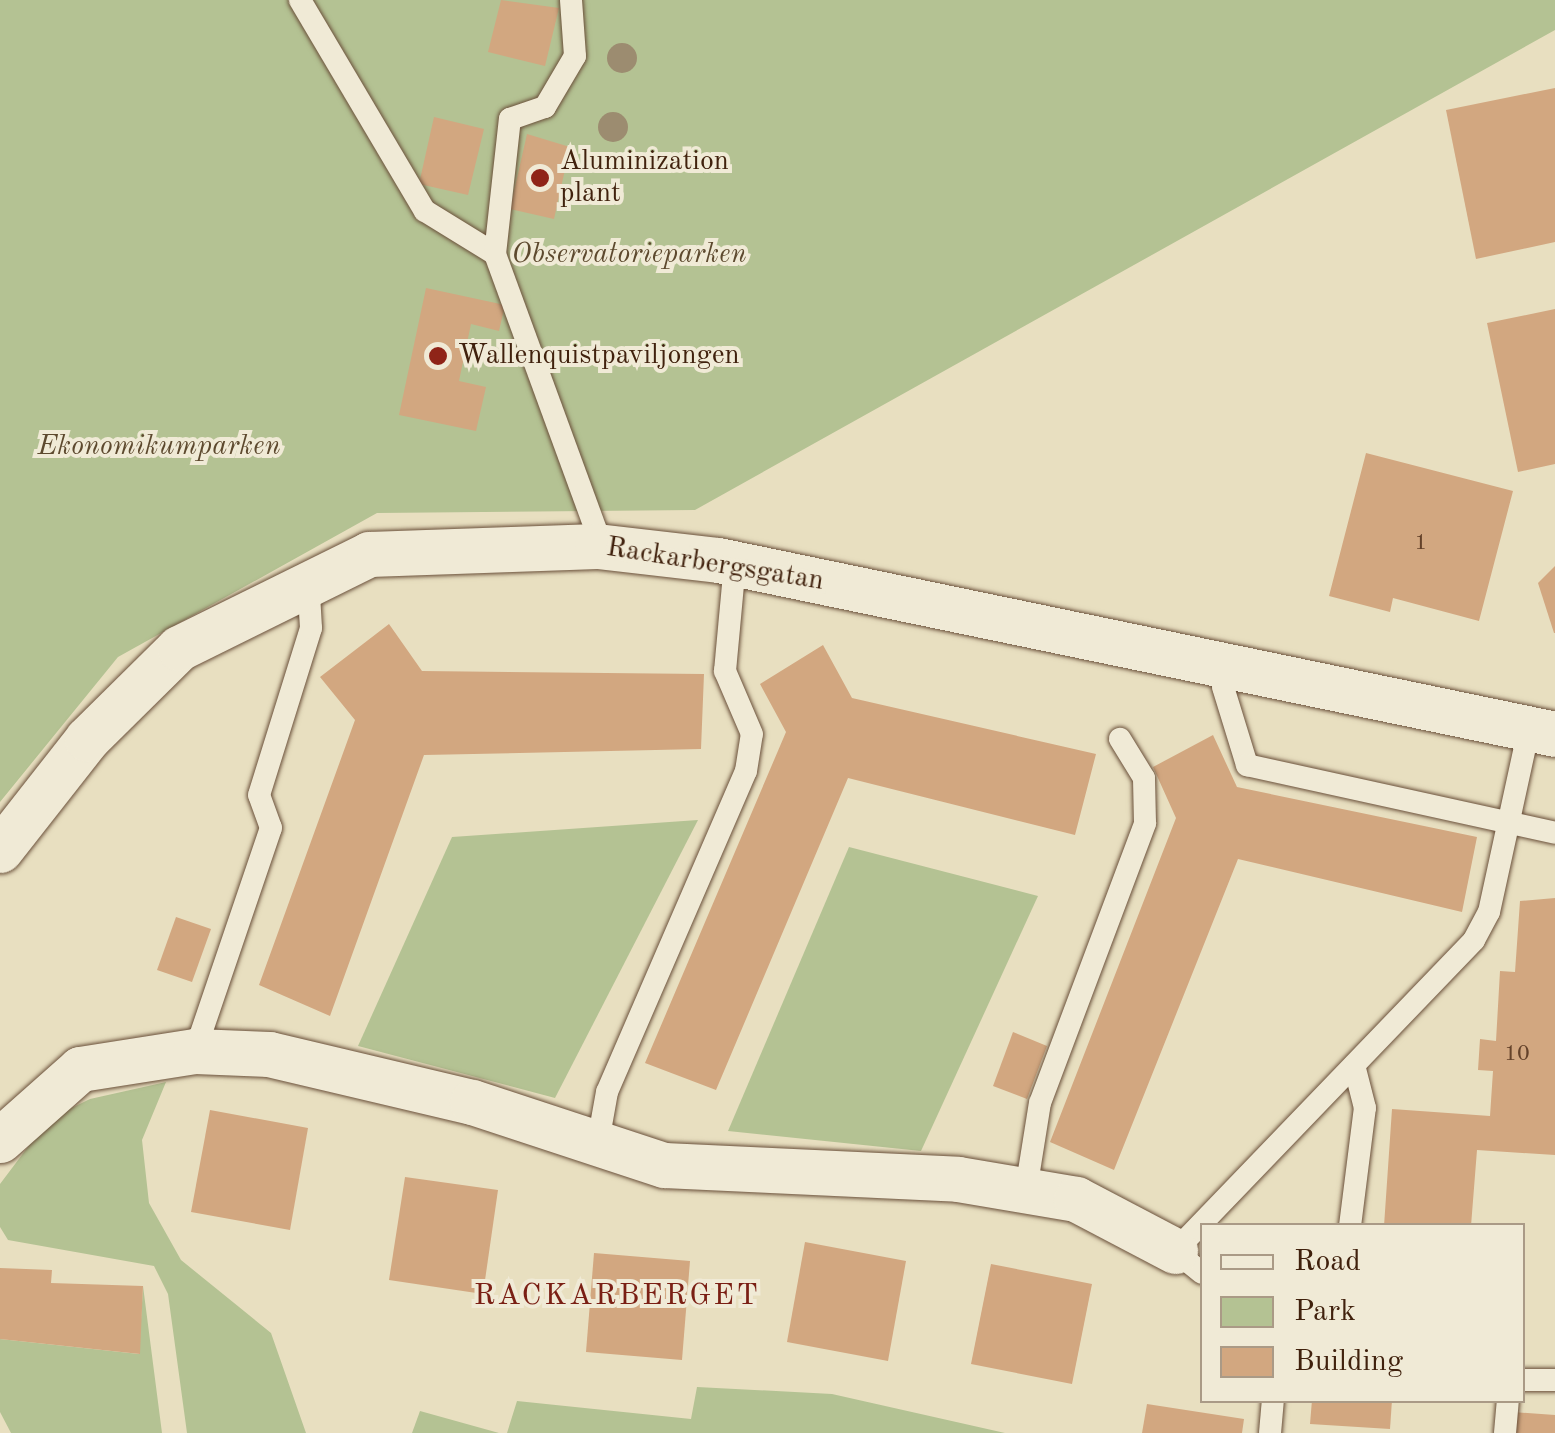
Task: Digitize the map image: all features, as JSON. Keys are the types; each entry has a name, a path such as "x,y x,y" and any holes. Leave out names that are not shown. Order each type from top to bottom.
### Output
{"street":[{"name":"Rackarbergsgatan","path":"0,850 88,739 180,648 308,578 369,554 597,546 735,563 1542,731"},
{"name":"Rackarbergsgatan","path":"0,1140 80,1069 195,1051 270,1054 714,1170 958,1179 1076,1199 1189,1262"}],"lane":[{"path":"300,0 425,211 495,254"},
{"path":"571,0 575,56 546,107 510,120 495,254 597,546 663,547 688,533"},
{"path":"598,1142 608,1092 746,771 752,734 726,671 735,563"},
{"path":"195,1051 271,828 259,794 312,628 308,578"},
{"path":"1230,663 1223,687 1247,766 1510,819 1555,833"},
{"name":"Rackarbergsgatan","path":"1222,1223 1354,1065 1474,940 1510,819 1542,731"},
{"path":"1026,1190 1040,1104 1145,823 1144,778 1120,739"},
{"path":"1350,1223 1365,1108 1354,1065"},
{"path":"1525,1380 1555,1380"},
{"path":"1270,1433 1273,1403"},
{"path":"1505,1433 1508,1403"}],"green space":[{"name":"Observatorieparken","path":"0,0 1555,0 1555,30 695,510 377,513 118,657 0,802"},
{"path":"698,820 555,1098 358,1046 452,837"},
{"path":"849,847 1038,896 921,1151 728,1131"},
{"path":"166,1082 142,1140 149,1203 181,1260 271,1333 306,1433 187,1433 168,1294 154,1266 8,1240 0,1227 0,1184 49,1119 90,1099"},
{"path":"143,1286 162,1433 11,1433 0,1412 0,1339 139,1354"},
{"path":"697,1387 832,1394 1005,1433 507,1433 517,1401 691,1419"},
{"path":"420,1411 499,1433 412,1433"}],"building":[{"path":"501,0 559,8 545,66 488,52"},
{"path":"1555,88 1555,242 1476,259 1446,110"},
{"path":"434,117 484,129 468,195 419,184"},
{"name":"Aluminization plant","path":"527,134 570,147 554,219 510,209"},
{"name":"Wallenquistpaviljongen","path":"426,288 505,305 499,331 471,324 459,381 486,387 476,431 399,415"},
{"path":"1555,309 1555,464 1518,472 1487,323"},
{"path":"1366,453 1513,491 1479,621 1393,598 1390,612 1329,596"},
{"path":"1555,566 1555,633 1554,633 1538,583"},
{"path":"389,624 422,671 704,674 701,749 424,755 330,1016 259,985 355,720 320,677"},
{"path":"823,645 852,698 1096,754 1075,835 848,778 716,1090 645,1063 786,732 760,684"},
{"path":"1213,735 1237,787 1477,837 1462,912 1238,859 1114,1170 1050,1142 1176,818 1153,767"},
{"path":"1555,898 1555,1155 1477,1150 1471,1223 1384,1223 1392,1109 1490,1116 1493,1071 1478,1070 1480,1039 1496,1041 1500,971 1515,972 1520,901"},
{"path":"176,917 211,929 192,982 157,970"},
{"path":"1013,1032 1047,1046 1027,1099 993,1086"},
{"path":"210,1110 308,1128 290,1230 191,1212"},
{"path":"405,1177 498,1190 483,1294 389,1280"},
{"path":"805,1242 906,1261 888,1361 787,1342"},
{"path":"594,1253 690,1261 682,1360 586,1352"},
{"path":"991,1264 1092,1284 1072,1384 971,1364"},
{"path":"0,1268 52,1270 51,1283 143,1286 140,1354 0,1339"},
{"path":"1312,1403 1392,1403 1390,1429 1310,1424"},
{"path":"1147,1404 1244,1419 1242,1433 1142,1433"},
{"path":"1512,1412 1555,1415 1555,1433 1510,1433"}],"place":[{"name":"Aluminization plant","path":"540,178"},
{"name":"Wallenquistpaviljongen","path":"438,356"}],"district":[{"name":"RACKARBERGET","path":"617,1296"}],"park label":[{"name":"Ekonomikumparken","path":"159,447"}]}
